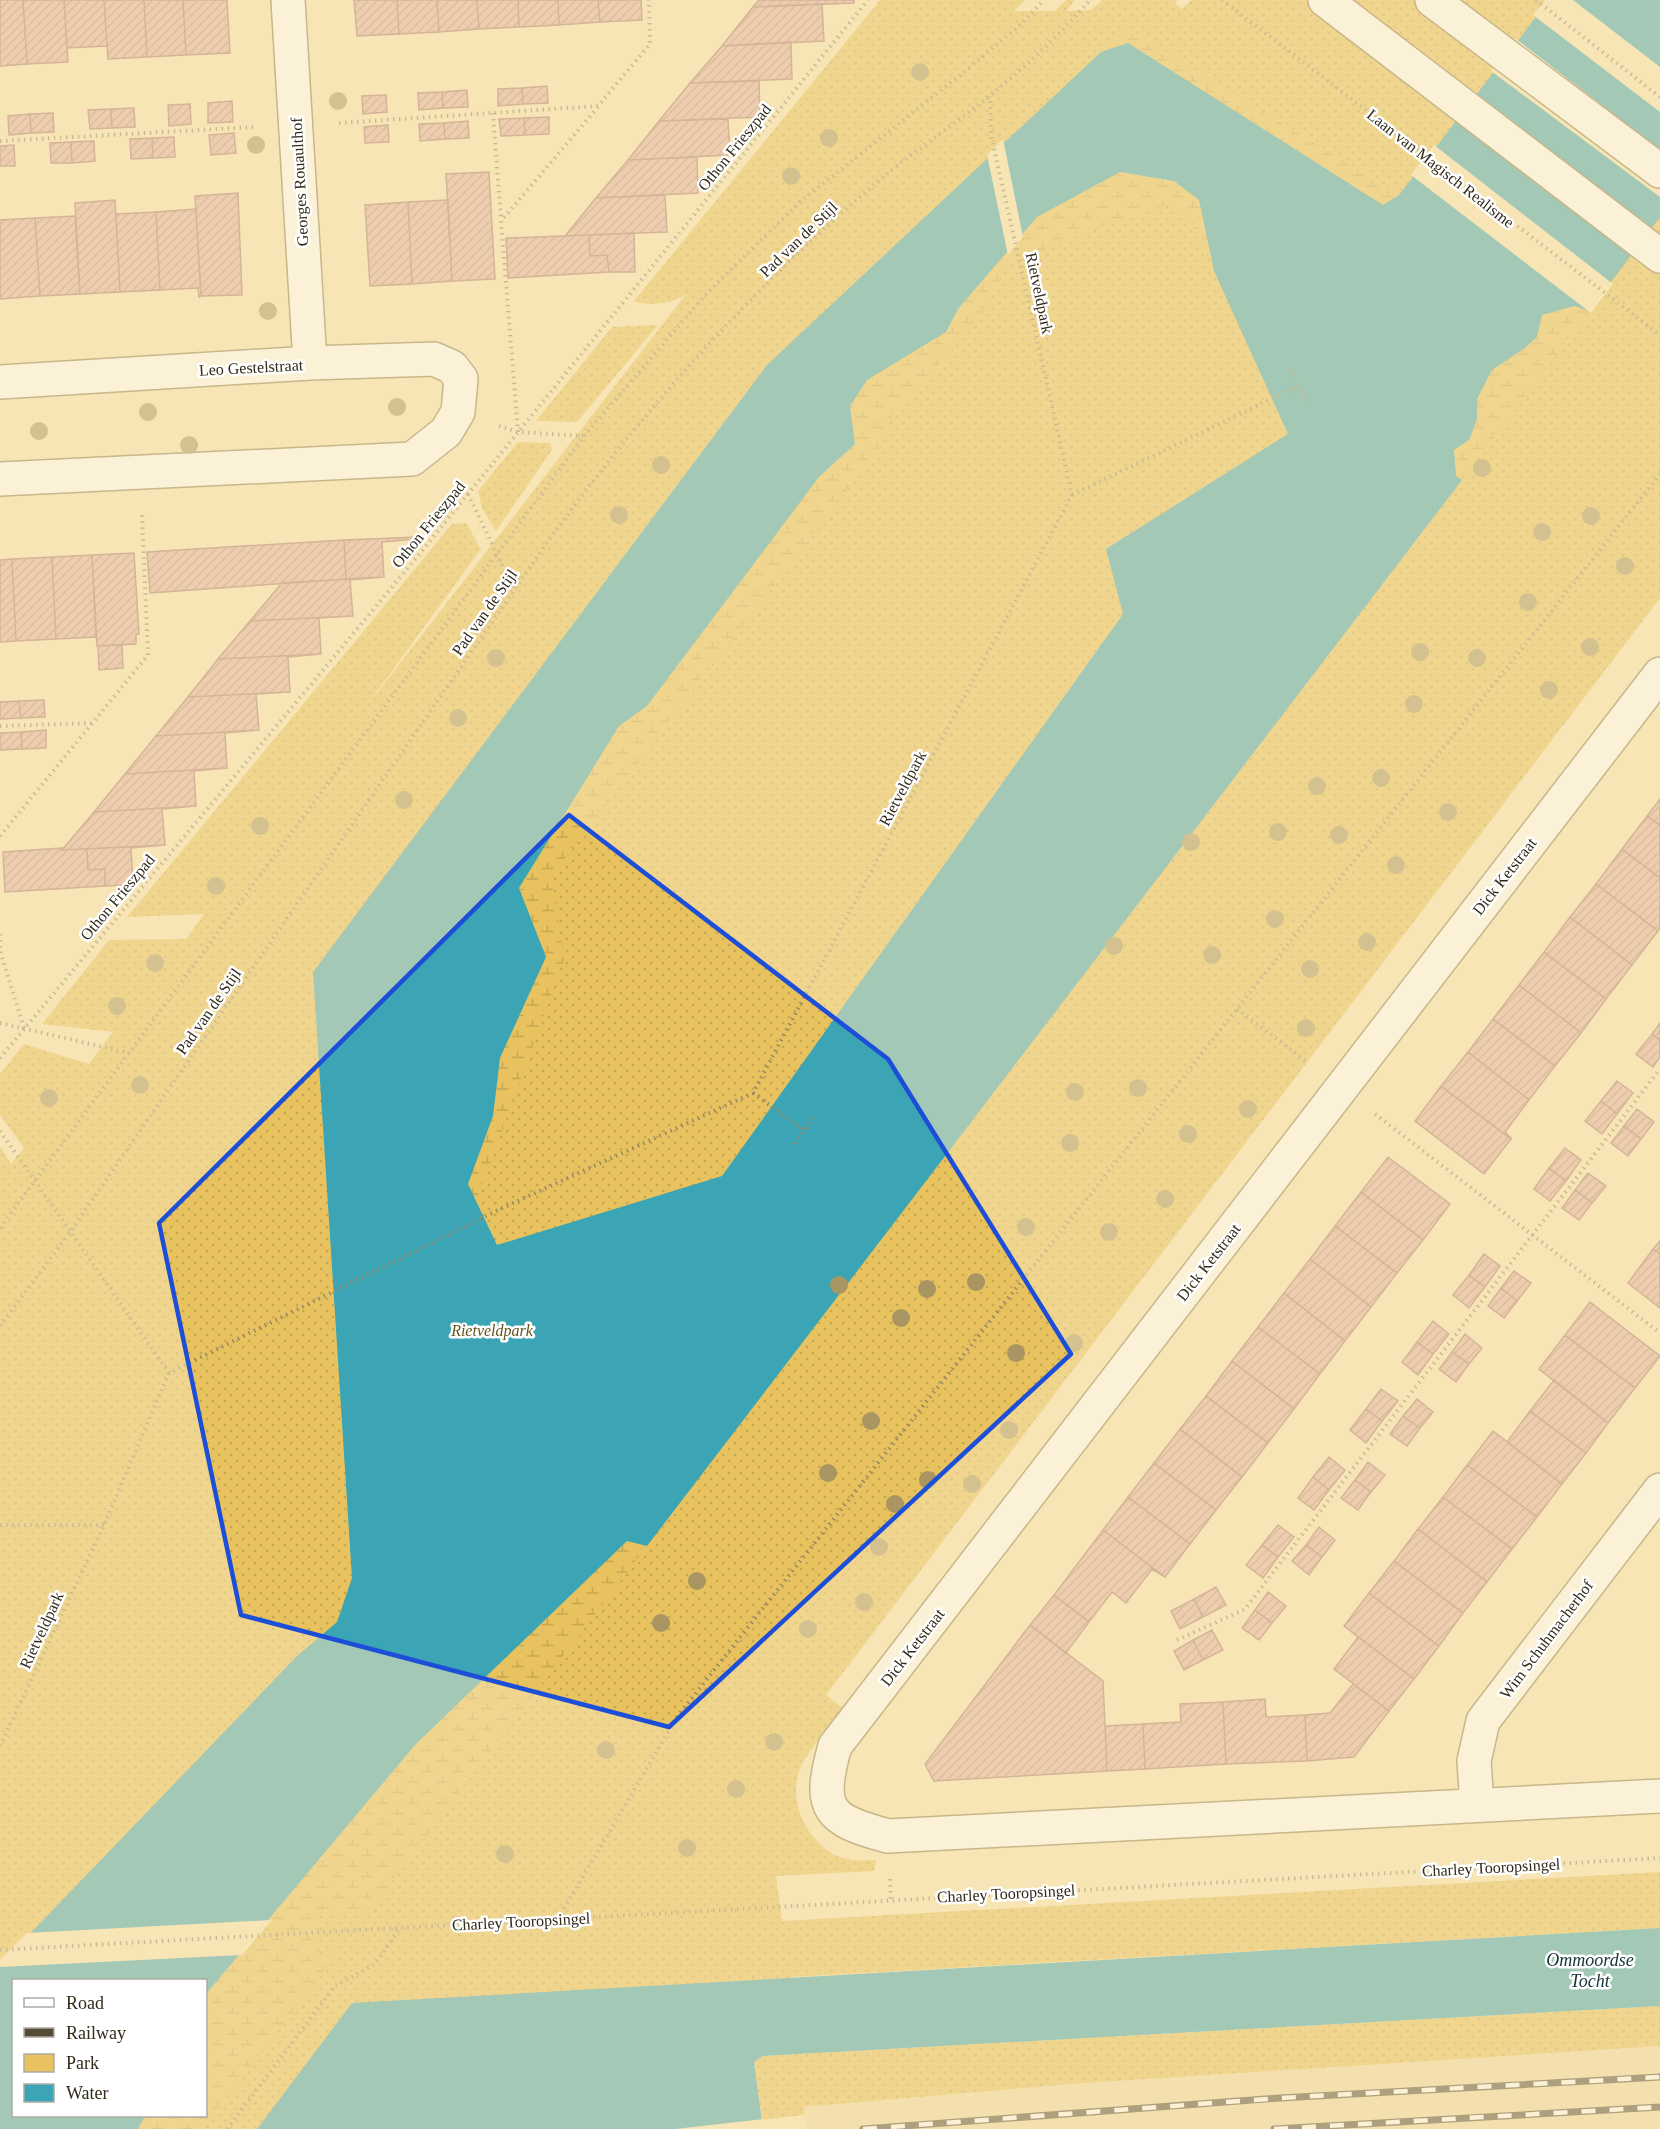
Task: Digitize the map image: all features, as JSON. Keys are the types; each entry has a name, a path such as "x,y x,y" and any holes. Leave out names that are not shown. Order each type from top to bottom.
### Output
{"street":[{"name":"Georges Rouaulthof","path":"288,0 310,363"},
{"path":"1325,0 1656,253"},
{"path":"1432,0 1660,171"},
{"name":"Leo Gestelstraat","path":"0,382 310,363 434,359 452,367 461,379 458,412"},
{"path":"0,479 412,459 446,432 458,412"},
{"name":"Dick Ketstraat","path":"1477,1805 888,1836 861,1829 840,1819 829,1805 826,1787 835,1746 1660,674"},
{"name":"Wim Schuhmacherhof","path":"1477,1805 1474,1761 1484,1721 1660,1490"},
{"path":"1477,1805 1660,1796"}],"path":[{"path":"501,221 650,44 649,0"},
{"name":"Othon Frieszpad","path":"0,1058 468,494 868,0"},
{"name":"Pad van de Stijl","path":"0,1228 584,436 707,293 800,202 964,72 1019,26 1044,0"},
{"name":"Pad van de Stijl","path":"0,1326 70,1232 585,490 687,366 802,250 878,182 990,96 1066,26 1090,0"},
{"name":"Laan van Magisch Realisme","path":"1222,0 1660,335"},
{"path":"1536,0 1660,97"},
{"name":"Rietveldpark","path":"753,1093 1072,495 1024,272 991,135 990,96"},
{"path":"0,141 598,106"},
{"path":"493,113 518,432"},
{"path":"1290,369 1307,402"},
{"path":"1072,495 1298,386"},
{"path":"458,412 518,432 584,436"},
{"path":"0,836 148,655 141,472"},
{"path":"558,1919 677,1717 1660,474"},
{"path":"468,494 514,590"},
{"path":"0,726 92,723"},
{"path":"0,934 0,951 24,1028"},
{"path":"1237,1009 1660,1333"},
{"path":"0,1023 129,1053"},
{"path":"1177,1640 1245,1609 1660,1069"},
{"path":"0,1131 169,1373 496,1211 753,1093 804,1130"},
{"path":"795,1144 815,1114"},
{"name":"Rietveldpark","path":"0,1746 104,1525 169,1373"},
{"path":"0,1525 104,1525"},
{"name":"Charley Tooropsingel","path":"0,1950 1660,1858"},
{"path":"227,2129 335,1986 375,1964 399,1929"}],"highlighted area":[{"path":"569,815 888,1059 1071,1354 669,1727 241,1615 159,1223"}],"shaded area":[{"path":"1660,2046 1660,2129 806,2129 803,2107 1071,2084"}],"green space":[{"name":"Rietveldpark","path":"880,0 1025,0 1014,11 1055,11 1066,0 1075,0 1066,11 1091,10 1102,0 1177,0 1175,3 1182,9 1191,0 1660,0 1660,598 826,1695 844,1709 802,1764 796,1790 797,1803 807,1827 824,1848 845,1858 876,1860 874,1871 776,1876 782,1921 1660,1872 1660,1928 792,1977 352,2129 0,2129 0,1146 11,1164 24,1148 0,1115 0,1074 24,1044 89,1064 113,1032 42,1024 109,940 186,939 204,914 127,917 452,524 466,523 481,549 366,707 686,294 675,300 661,303 634,301"},
{"path":"1127,28 1399,195 1383,205 1128,43 1101,52"},
{"path":"1120,172 1174,181 1199,200 1214,271 1189,217 1171,203 1054,244 1004,272 981,314 952,350 892,416 880,447 551,877 564,959 476,1203 468,1184 493,1116 500,1058 546,957 519,889 619,726 647,706 819,477 855,444 850,406 867,380 946,332 958,309 1037,218"},
{"path":"1574,306 1589,311 1462,480 1456,476 1454,450 1469,440 1477,419 1477,399 1492,370 1525,348 1542,315"},
{"path":"658,325 577,422 536,421 612,327"},
{"path":"518,442 550,443 552,450 496,531 482,508 478,491"},
{"path":"627,1541 647,1546 369,1911 318,1914 320,1954 337,1953 204,2129 138,2129 144,2117 207,2117 207,1992 415,1745"},
{"path":"1660,2006 1660,2046 1071,2084 803,2107 804,2115 762,2120 754,2062 763,2056"}],"water":[{"path":"1549,0 1660,0 1660,217 1589,311 1574,306 1542,315 1537,337 1492,370 1477,399 1477,419 1469,440 1454,450 1456,476 1462,480 647,1546 627,1541 415,1745 207,1993 207,1979 12,1979 12,2117 144,2117 138,2129 0,2129 0,1965 297,1656 337,1622 352,1578 313,972 767,365 1101,52 1128,43 1383,205 1399,195","holes":["1120,172 1174,181 1199,200 1214,271 1288,434 1106,549 1123,614 722,1176 497,1245 468,1184 493,1116 500,1058 546,957 519,888 619,726 647,706 819,477 855,444 850,406 867,380 946,332 958,309 1037,217"]},
{"name":"Ommoordse Tocht","path":"1660,1928 1660,2006 763,2056 754,2062 763,2129 257,2129 352,2003"}],"pier":[{"path":"1545,0 1573,0 1660,67 1660,112 1533,15"},
{"path":"1515,38 1660,150 1660,197 1491,71"},
{"path":"1003,139 1023,237 1008,255 987,155"},
{"path":"1434,145 1613,284 1591,313 1411,175"},
{"path":"272,1920 242,1955 0,1967 0,1960 27,1933"},
{"path":"765,2119 766,2129 676,2129 684,2128"}],"building":[{"path":"0,0 23,0 27,64 0,66"},
{"path":"23,0 64,0 68,62 27,64"},
{"path":"64,0 104,0 107,46 67,48"},
{"path":"104,0 144,0 147,57 108,59"},
{"path":"144,0 183,0 186,55 147,57"},
{"path":"183,0 227,0 230,53 186,55"},
{"path":"354,0 397,0 399,34 357,36"},
{"path":"397,0 437,0 439,32 399,34"},
{"path":"437,0 477,0 479,29 439,32"},
{"path":"477,0 518,0 519,27 479,29"},
{"path":"518,0 558,0 559,25 519,27"},
{"path":"558,0 598,0 600,22 559,25"},
{"path":"598,0 641,0 642,20 600,22"},
{"path":"759,0 854,0 854,3 753,7"},
{"path":"822,4 824,41 722,46 753,7"},
{"path":"791,42 792,79 690,83 722,46"},
{"path":"759,81 760,117 659,121 690,83"},
{"path":"547,86 548,103 523,104 522,88"},
{"path":"522,88 523,104 498,106 498,89"},
{"path":"467,90 468,107 443,108 442,92"},
{"path":"442,92 443,108 419,110 418,93"},
{"path":"386,95 387,112 363,114 362,96"},
{"path":"232,101 233,122 208,123 208,103"},
{"path":"190,104 191,124 169,126 168,105"},
{"path":"134,108 135,127 112,128 111,109"},
{"path":"111,109 112,128 90,129 88,110"},
{"path":"53,113 54,132 31,133 30,114"},
{"path":"30,114 31,133 9,135 8,116"},
{"path":"549,117 549,134 525,135 524,118"},
{"path":"524,118 525,135 501,136 499,119"},
{"path":"728,119 730,155 628,160 659,121"},
{"path":"468,121 469,138 445,139 444,123"},
{"path":"444,123 445,139 420,141 419,124"},
{"path":"388,125 389,142 365,143 364,127"},
{"path":"234,133 236,153 211,155 209,135"},
{"path":"174,137 175,157 153,158 152,138"},
{"path":"152,138 153,158 131,159 130,139"},
{"path":"94,141 95,161 72,163 71,142"},
{"path":"71,142 72,163 51,163 50,143"},
{"path":"14,145 15,166 0,166 0,146"},
{"path":"697,157 698,193 596,198 628,160"},
{"path":"489,172 495,279 452,281 446,174"},
{"path":"238,193 242,295 201,296 195,196"},
{"path":"665,195 667,232 565,236 596,198"},
{"path":"115,200 120,292 80,294 75,203"},
{"path":"448,200 452,281 412,284 408,202"},
{"path":"408,202 412,284 370,286 365,205"},
{"path":"196,209 201,296 199,297 198,288 160,290 156,212"},
{"path":"156,212 160,290 120,292 116,214"},
{"path":"75,216 80,294 40,296 35,218"},
{"path":"35,218 40,296 0,299 0,220"},
{"path":"634,233 635,272 609,272 607,255 590,256 589,235"},
{"path":"589,235 590,256 607,255 609,272 508,278 506,238"},
{"path":"420,535 416,539 382,542 384,577 346,579 344,540"},
{"path":"344,540 346,579 150,593 147,552"},
{"path":"134,553 139,634 136,634 136,644 97,646 92,555"},
{"path":"92,555 96,637 56,639 52,557"},
{"path":"52,557 56,639 16,641 12,559"},
{"path":"12,559 16,641 0,642 0,560"},
{"path":"384,577 350,580 353,616 250,621 282,583"},
{"path":"353,616 319,618 321,654 218,659 250,621"},
{"path":"122,645 123,668 99,670 98,646"},
{"path":"321,654 288,657 290,692 188,697 218,659"},
{"path":"290,692 256,694 259,730 156,736 188,697"},
{"path":"44,700 45,717 21,718 19,701"},
{"path":"19,701 21,718 0,719 0,702"},
{"path":"46,730 46,748 22,749 21,732"},
{"path":"259,730 225,733 227,768 125,774 156,736"},
{"path":"21,732 22,749 0,750 0,733"},
{"path":"227,768 194,771 196,806 94,812 125,774"},
{"path":"1660,799 1660,825 1647,816"},
{"path":"196,806 162,809 165,845 62,850 94,812"},
{"path":"1647,816 1660,825 1660,878 1622,849"},
{"path":"165,845 131,848 133,882 135,882 132,887 132,885 105,886 105,869 88,870 87,849"},
{"path":"64,848 62,850 87,849 88,870 105,869 105,886 5,892 3,852"},
{"path":"1622,849 1660,878 1660,928 1658,931 1596,884"},
{"path":"1596,884 1658,931 1632,965 1570,917"},
{"path":"1570,917 1632,965 1606,999 1544,952"},
{"path":"1544,952 1606,999 1581,1033 1519,985"},
{"path":"1519,985 1581,1033 1555,1066 1493,1019"},
{"path":"1493,1019 1555,1066 1529,1100 1468,1052"},
{"path":"1660,1023 1660,1040 1652,1034"},
{"path":"1652,1034 1660,1040 1660,1057 1653,1067 1636,1054"},
{"path":"1468,1052 1529,1100 1505,1132 1511,1139 1441,1086"},
{"path":"1617,1081 1633,1093 1617,1114 1601,1101"},
{"path":"1441,1086 1511,1139 1484,1174 1415,1121"},
{"path":"1601,1101 1617,1114 1602,1134 1585,1121"},
{"path":"1637,1109 1654,1122 1641,1139 1624,1126"},
{"path":"1624,1126 1641,1139 1628,1156 1611,1143"},
{"path":"1565,1148 1581,1160 1566,1181 1549,1168"},
{"path":"1388,1157 1450,1204 1423,1240 1361,1192"},
{"path":"1549,1168 1566,1181 1550,1201 1534,1189"},
{"path":"1588,1173 1606,1186 1592,1203 1575,1190"},
{"path":"1575,1190 1592,1203 1579,1220 1562,1208"},
{"path":"1361,1192 1423,1240 1397,1273 1335,1226"},
{"path":"1335,1226 1397,1273 1371,1307 1310,1259"},
{"path":"1660,1241 1660,1254 1653,1249"},
{"path":"1653,1249 1660,1254 1660,1308 1628,1283"},
{"path":"1484,1254 1500,1266 1485,1287 1469,1275"},
{"path":"1310,1259 1371,1307 1345,1341 1284,1293"},
{"path":"1514,1271 1531,1283 1517,1301 1501,1288"},
{"path":"1469,1275 1485,1287 1469,1308 1453,1295"},
{"path":"1501,1288 1517,1301 1504,1318 1488,1306"},
{"path":"1284,1293 1345,1341 1320,1374 1258,1327"},
{"path":"1590,1302 1660,1356 1635,1388 1565,1335"},
{"path":"1433,1321 1449,1334 1433,1354 1417,1342"},
{"path":"1258,1327 1320,1374 1294,1409 1232,1361"},
{"path":"1465,1334 1482,1348 1469,1364 1452,1352"},
{"path":"1565,1335 1635,1388 1608,1423 1539,1369"},
{"path":"1417,1342 1433,1354 1418,1375 1402,1362"},
{"path":"1452,1352 1469,1364 1456,1382 1439,1369"},
{"path":"1232,1361 1294,1409 1268,1443 1206,1396"},
{"path":"1554,1380 1608,1423 1586,1453 1530,1411"},
{"path":"1381,1389 1398,1401 1382,1421 1366,1409"},
{"path":"1206,1396 1268,1443 1242,1477 1180,1429"},
{"path":"1417,1399 1433,1412 1420,1428 1403,1416"},
{"path":"1366,1409 1382,1421 1366,1443 1350,1430"},
{"path":"1530,1411 1586,1453 1562,1484 1507,1442"},
{"path":"1403,1416 1420,1428 1407,1446 1390,1434"},
{"path":"1180,1429 1242,1477 1216,1510 1154,1463"},
{"path":"1493,1431 1562,1484 1537,1517 1467,1465"},
{"path":"1329,1457 1345,1470 1329,1490 1313,1477"},
{"path":"1368,1462 1385,1475 1371,1492 1355,1480"},
{"path":"1154,1463 1216,1510 1190,1544 1128,1497"},
{"path":"1467,1465 1537,1517 1512,1549 1443,1497"},
{"path":"1313,1477 1329,1490 1314,1510 1298,1498"},
{"path":"1355,1480 1371,1492 1358,1510 1341,1498"},
{"path":"1128,1497 1190,1544 1165,1577 1103,1530"},
{"path":"1443,1497 1512,1549 1487,1582 1418,1529"},
{"path":"1278,1525 1294,1537 1278,1557 1262,1545"},
{"path":"1319,1527 1335,1540 1322,1557 1306,1545"},
{"path":"1418,1529 1487,1582 1463,1613 1394,1561"},
{"path":"1103,1530 1165,1577 1152,1569 1126,1603 1112,1592 1089,1622 1054,1595"},
{"path":"1262,1545 1278,1557 1263,1578 1246,1565"},
{"path":"1306,1545 1322,1557 1309,1575 1292,1561"},
{"path":"1394,1561 1463,1613 1439,1646 1369,1593"},
{"path":"1216,1587 1226,1605 1203,1617 1194,1599"},
{"path":"1268,1592 1286,1606 1272,1623 1255,1610"},
{"path":"1369,1593 1439,1646 1414,1679 1344,1626"},
{"path":"1054,1595 1089,1622 1066,1653 1030,1625"},
{"path":"1194,1599 1203,1617 1180,1629 1171,1611"},
{"path":"1255,1610 1272,1623 1259,1640 1242,1628"},
{"path":"1030,1625 1103,1681 1107,1771 934,1781 925,1764"},
{"path":"1212,1630 1223,1650 1203,1660 1193,1640"},
{"path":"1358,1637 1414,1679 1389,1711 1334,1669"},
{"path":"1193,1640 1203,1660 1184,1670 1174,1651"},
{"path":"1353,1684 1389,1711 1354,1757 1307,1761 1305,1715 1330,1713"},
{"path":"1265,1699 1266,1717 1305,1715 1307,1761 1226,1764 1223,1702"},
{"path":"1223,1702 1226,1764 1145,1769 1143,1724 1181,1722 1180,1704"},
{"path":"1143,1724 1145,1769 1107,1771 1105,1726"}],"railway":[{"path":"863,2129 1280,2098 1660,2077"},
{"path":"1274,2129 1660,2107"}]}
